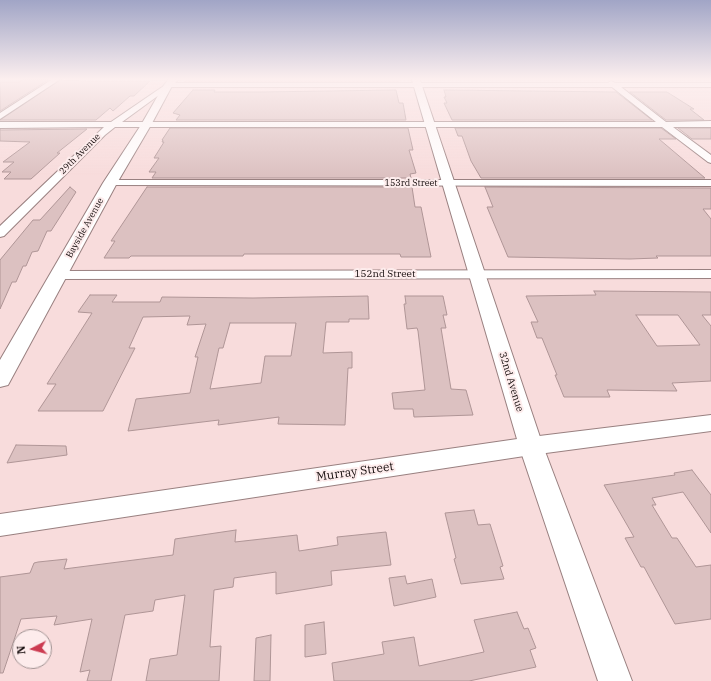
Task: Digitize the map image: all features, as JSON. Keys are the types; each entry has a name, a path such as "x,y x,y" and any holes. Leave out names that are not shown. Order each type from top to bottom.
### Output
{"street":[{"name":"29th Avenue","path":"0,233 100,135 131,112"},
{"name":"Bayside Avenue","path":"0,379 110,183 154,112"},
{"name":"32nd Avenue","path":"426,112 531,446 615,681"},
{"path":"649,112 711,160"},
{"path":"0,125 711,124"},
{"name":"153rd Street","path":"110,183 711,183"},
{"name":"152nd Street","path":"59,275 711,274"},
{"name":"Murray Street","path":"0,525 531,446 711,423"}],"building":[{"path":"12,112 106,112 96,120 0,120"},
{"path":"174,112 405,112 406,120 176,120 180,115 173,113"},
{"path":"448,112 641,112 652,120 452,120"},
{"path":"655,112 694,112 704,120 666,120"},
{"path":"170,128 408,128 413,150 409,150 416,173 410,174 411,178 152,178 156,172 149,172 159,158 154,158 164,142 162,142 162,140"},
{"path":"455,128 661,128 676,139 659,139 705,178 481,178 471,161 462,136 458,136"},
{"path":"678,128 711,128 711,139 692,139"},
{"path":"87,129 57,153 60,153 31,179 4,179 11,172 2,172 14,162 3,162 30,142 0,141 0,130"},
{"path":"70,187 76,192 51,231 47,231 38,251 32,252 26,266 23,266 16,282 12,282 0,309 0,260 33,220 40,220"},
{"path":"147,187 412,187 415,207 421,207 431,257 401,257 400,254 244,254 243,256 131,256 129,258 104,258 115,241 111,241"},
{"path":"485,187 711,188 711,209 703,209 711,219 711,256 656,256 658,258 630,259 508,257 487,207 493,207"},
{"path":"594,291 711,292 711,315 702,315 711,326 711,381 672,383 677,391 607,390 610,397 564,397 542,338 537,338 531,322 538,322 526,296 596,295","holes":["636,315 678,315 700,345 657,346"]},
{"path":"90,295 117,295 112,302 160,302 162,297 253,298 368,296 369,319 349,319 349,322 326,322 323,353 352,352 352,368 348,368 345,425 278,424 279,417 218,425 219,420 128,431 136,399 190,393 198,357 195,357 206,324 187,325 190,316 143,317 129,348 135,348 103,411 38,411 56,384 47,384 92,313 78,312","holes":["230,323 296,323 291,356 265,356 261,383 210,389 219,348 223,348"]},
{"path":"405,296 443,296 447,315 443,315 446,328 441,328 451,389 466,390 473,415 414,417 413,409 394,409 392,393 425,390 418,331 417,328 407,329 404,304 406,304"},
{"path":"16,445 66,446 67,455 7,463"},
{"path":"692,470 711,495 711,533 683,492 652,498 656,505 652,505 672,538 677,538 696,567 711,565 711,619 675,624 644,567 641,567 625,538 634,537 604,485 675,475 674,473"},
{"path":"474,510 478,525 490,524 503,566 500,567 504,579 461,584 454,559 456,558 445,513"},
{"path":"236,530 235,542 297,535 299,551 338,545 337,537 386,532 391,565 331,571 332,585 276,594 276,572 234,578 233,587 214,590 210,647 221,646 219,681 146,681 150,659 177,655 185,595 155,600 153,611 125,615 111,681 87,681 90,670 80,672 92,619 54,625 57,616 21,619 18,629 12,629 12,646 3,673 0,673 0,577 30,573 34,563 38,562 67,559 64,569 173,555 175,539"},
{"path":"405,576 407,584 432,579 436,597 394,606 389,578"},
{"path":"517,612 524,629 528,628 536,648 530,650 536,667 469,681 334,681 332,663 384,654 382,642 414,637 419,666 484,652 474,620"},
{"path":"324,622 326,654 305,657 305,625"},
{"path":"271,635 270,681 254,681 256,638"}]}
